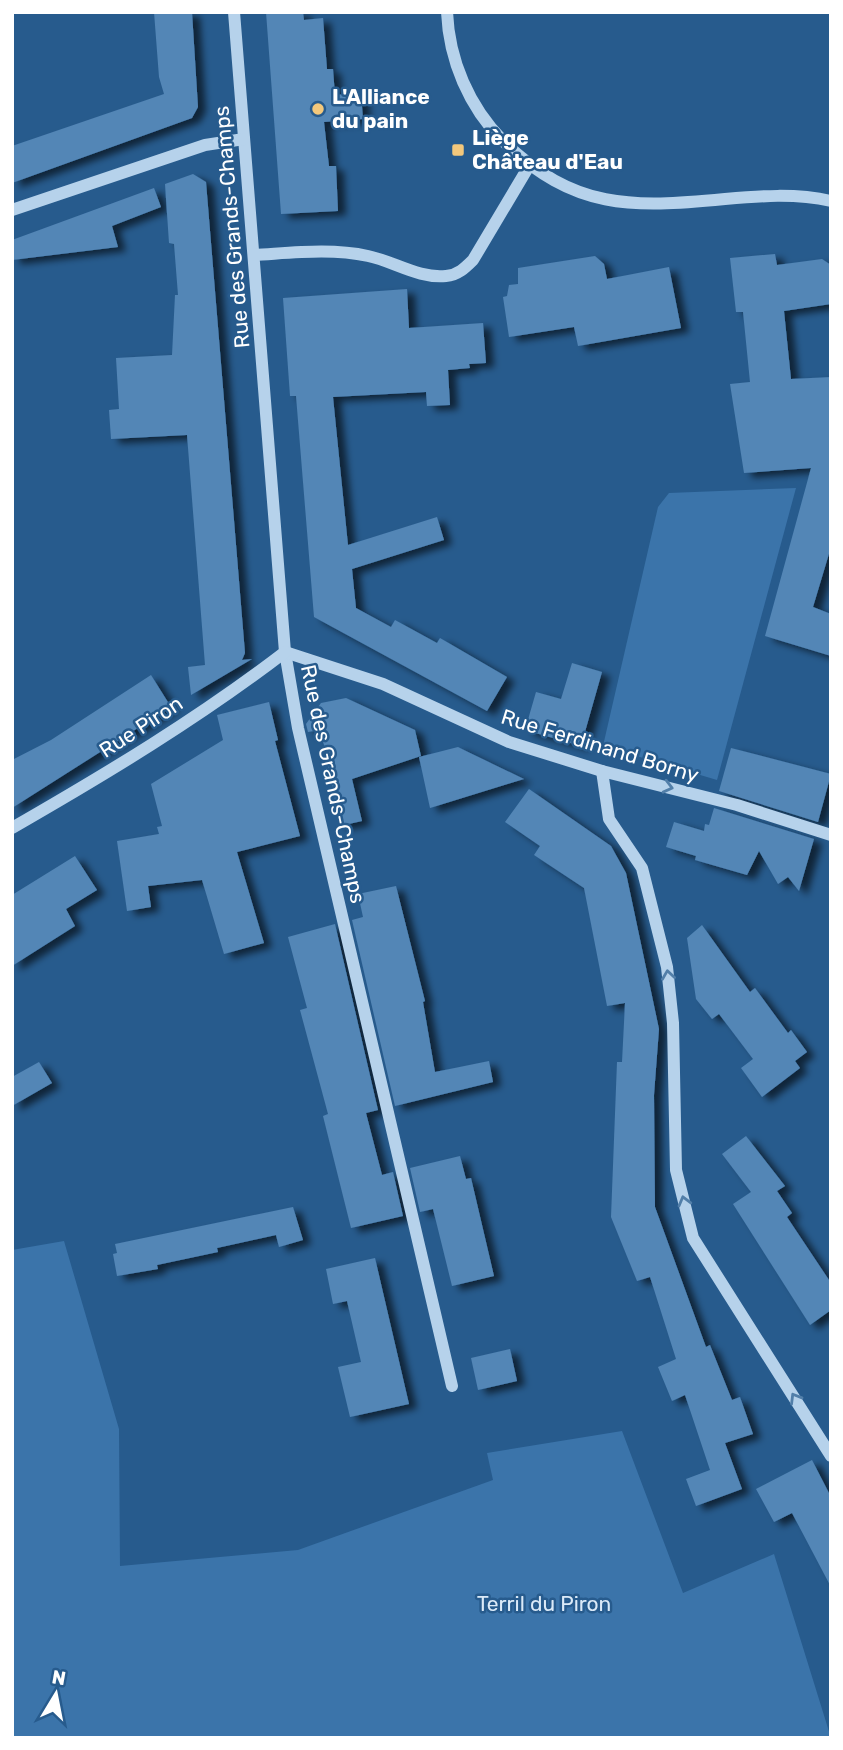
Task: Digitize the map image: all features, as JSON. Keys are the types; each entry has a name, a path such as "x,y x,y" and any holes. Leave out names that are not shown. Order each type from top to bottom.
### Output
{"street":[{"name":"Rue des Grands-Champs","path":"234,12 285,652 298,728 452,1386"},
{"path":"447,12 450,48 467,92 493,131 528,166 553,182 609,202 690,203 775,195 831,201"},
{"path":"12,210 205,145 244,139"},
{"path":"254,255 331,251 367,256 429,276 447,276 461,271 473,260 528,166"},
{"name":"Rue Ferdinand Borny","path":"285,652 383,684 509,742 602,771 737,805 831,835"},
{"name":"Rue Piron","path":"12,828 108,772 247,681 285,652"},
{"path":"602,771 609,819 642,868 667,967 673,1023 676,1170 694,1238 831,1456"}],"green space":[{"path":"796,488 717,780 603,746 658,507 669,493"},
{"name":"Terril du Piron","path":"64,1241 119,1429 120,1566 298,1550 493,1480 487,1453 622,1431 683,1593 774,1554 831,1738 12,1738 12,1250"}],"building":[{"path":"154,12 192,12 198,107 192,118 12,183 12,146 164,94 159,77"},
{"path":"266,12 303,12 304,20 323,18 327,69 333,69 335,95 361,93 363,119 324,122 329,166 336,166 338,211 281,214"},
{"path":"193,174 206,182 245,653 242,660 252,659 191,695 188,667 205,665 187,435 111,439 109,410 119,409 116,358 172,355 175,295 178,295 174,244 169,243 165,184"},
{"path":"154,188 161,207 112,226 118,247 12,260 12,240"},
{"path":"775,254 777,265 822,259 831,265 831,304 784,311 791,379 831,377 831,547 813,607 831,614 831,656 765,636 811,468 744,473 730,384 750,382 743,312 736,312 730,258"},
{"path":"595,256 604,264 607,279 669,267 681,328 578,346 574,327 509,337 503,297 507,296 509,285 518,284 518,268"},
{"path":"407,289 409,328 483,323 486,363 448,370 450,405 427,406 426,392 333,397 348,545 437,517 444,540 352,569 356,608 391,627 395,620 437,643 440,638 507,677 487,711 314,617 296,396 290,396 283,298"},
{"path":"572,663 602,672 581,746 525,730 536,692 561,699"},
{"path":"151,675 171,707 12,808 12,760 51,740"},
{"path":"346,698 415,730 421,756 352,779 362,821 340,826 319,730 308,732 306,724 321,703"},
{"path":"269,702 278,740 275,741 300,836 237,852 264,943 224,954 202,880 148,886 151,907 127,911 117,841 159,834 157,827 162,826 151,784 223,740 217,715"},
{"path":"458,747 524,779 430,808 419,757"},
{"path":"731,748 831,774 818,822 719,791"},
{"path":"529,789 611,846 626,873 659,1029 654,1095 655,1207 706,1347 710,1345 732,1400 740,1397 753,1434 725,1443 742,1489 696,1506 686,1479 710,1470 685,1395 672,1401 658,1367 676,1359 650,1277 637,1281 611,1217 617,1062 622,1062 625,1003 607,1006 584,888 534,855 540,846 505,822"},
{"path":"714,808 814,839 799,891 788,877 778,884 759,851 747,875 695,860 696,856 666,847 674,822 704,831 705,824 709,825"},
{"path":"75,856 97,890 66,909 75,926 12,966 12,895"},
{"path":"396,886 425,1001 423,1002 435,1072 489,1061 493,1082 395,1106 352,920 363,917 358,894"},
{"path":"335,924 378,1110 366,1113 382,1175 393,1172 403,1216 351,1228 323,1116 328,1114 300,1010 307,1008 288,937"},
{"path":"702,925 750,992 755,988 788,1033 791,1030 807,1052 795,1061 800,1068 762,1097 741,1068 753,1059 719,1014 712,1019 696,999 687,938"},
{"path":"39,1062 52,1083 12,1106 12,1077"},
{"path":"746,1136 785,1186 777,1191 792,1213 787,1217 831,1283 831,1310 810,1325 733,1204 751,1192 722,1154"},
{"path":"460,1156 466,1179 471,1178 494,1276 452,1286 433,1209 420,1212 410,1168"},
{"path":"293,1207 303,1240 279,1247 276,1235 217,1248 218,1252 157,1265 158,1269 117,1276 113,1254 117,1253 115,1244"},
{"path":"375,1258 409,1404 350,1417 338,1367 361,1362 347,1301 333,1304 326,1269"},
{"path":"510,1349 517,1381 478,1390 471,1358"},
{"path":"812,1460 831,1497 831,1587 792,1513 774,1522 756,1489"}],"place":[{"name":"L'Alliance du pain","path":"318,109"},
{"name":"Liège Château d'Eau","path":"458,150"}]}
